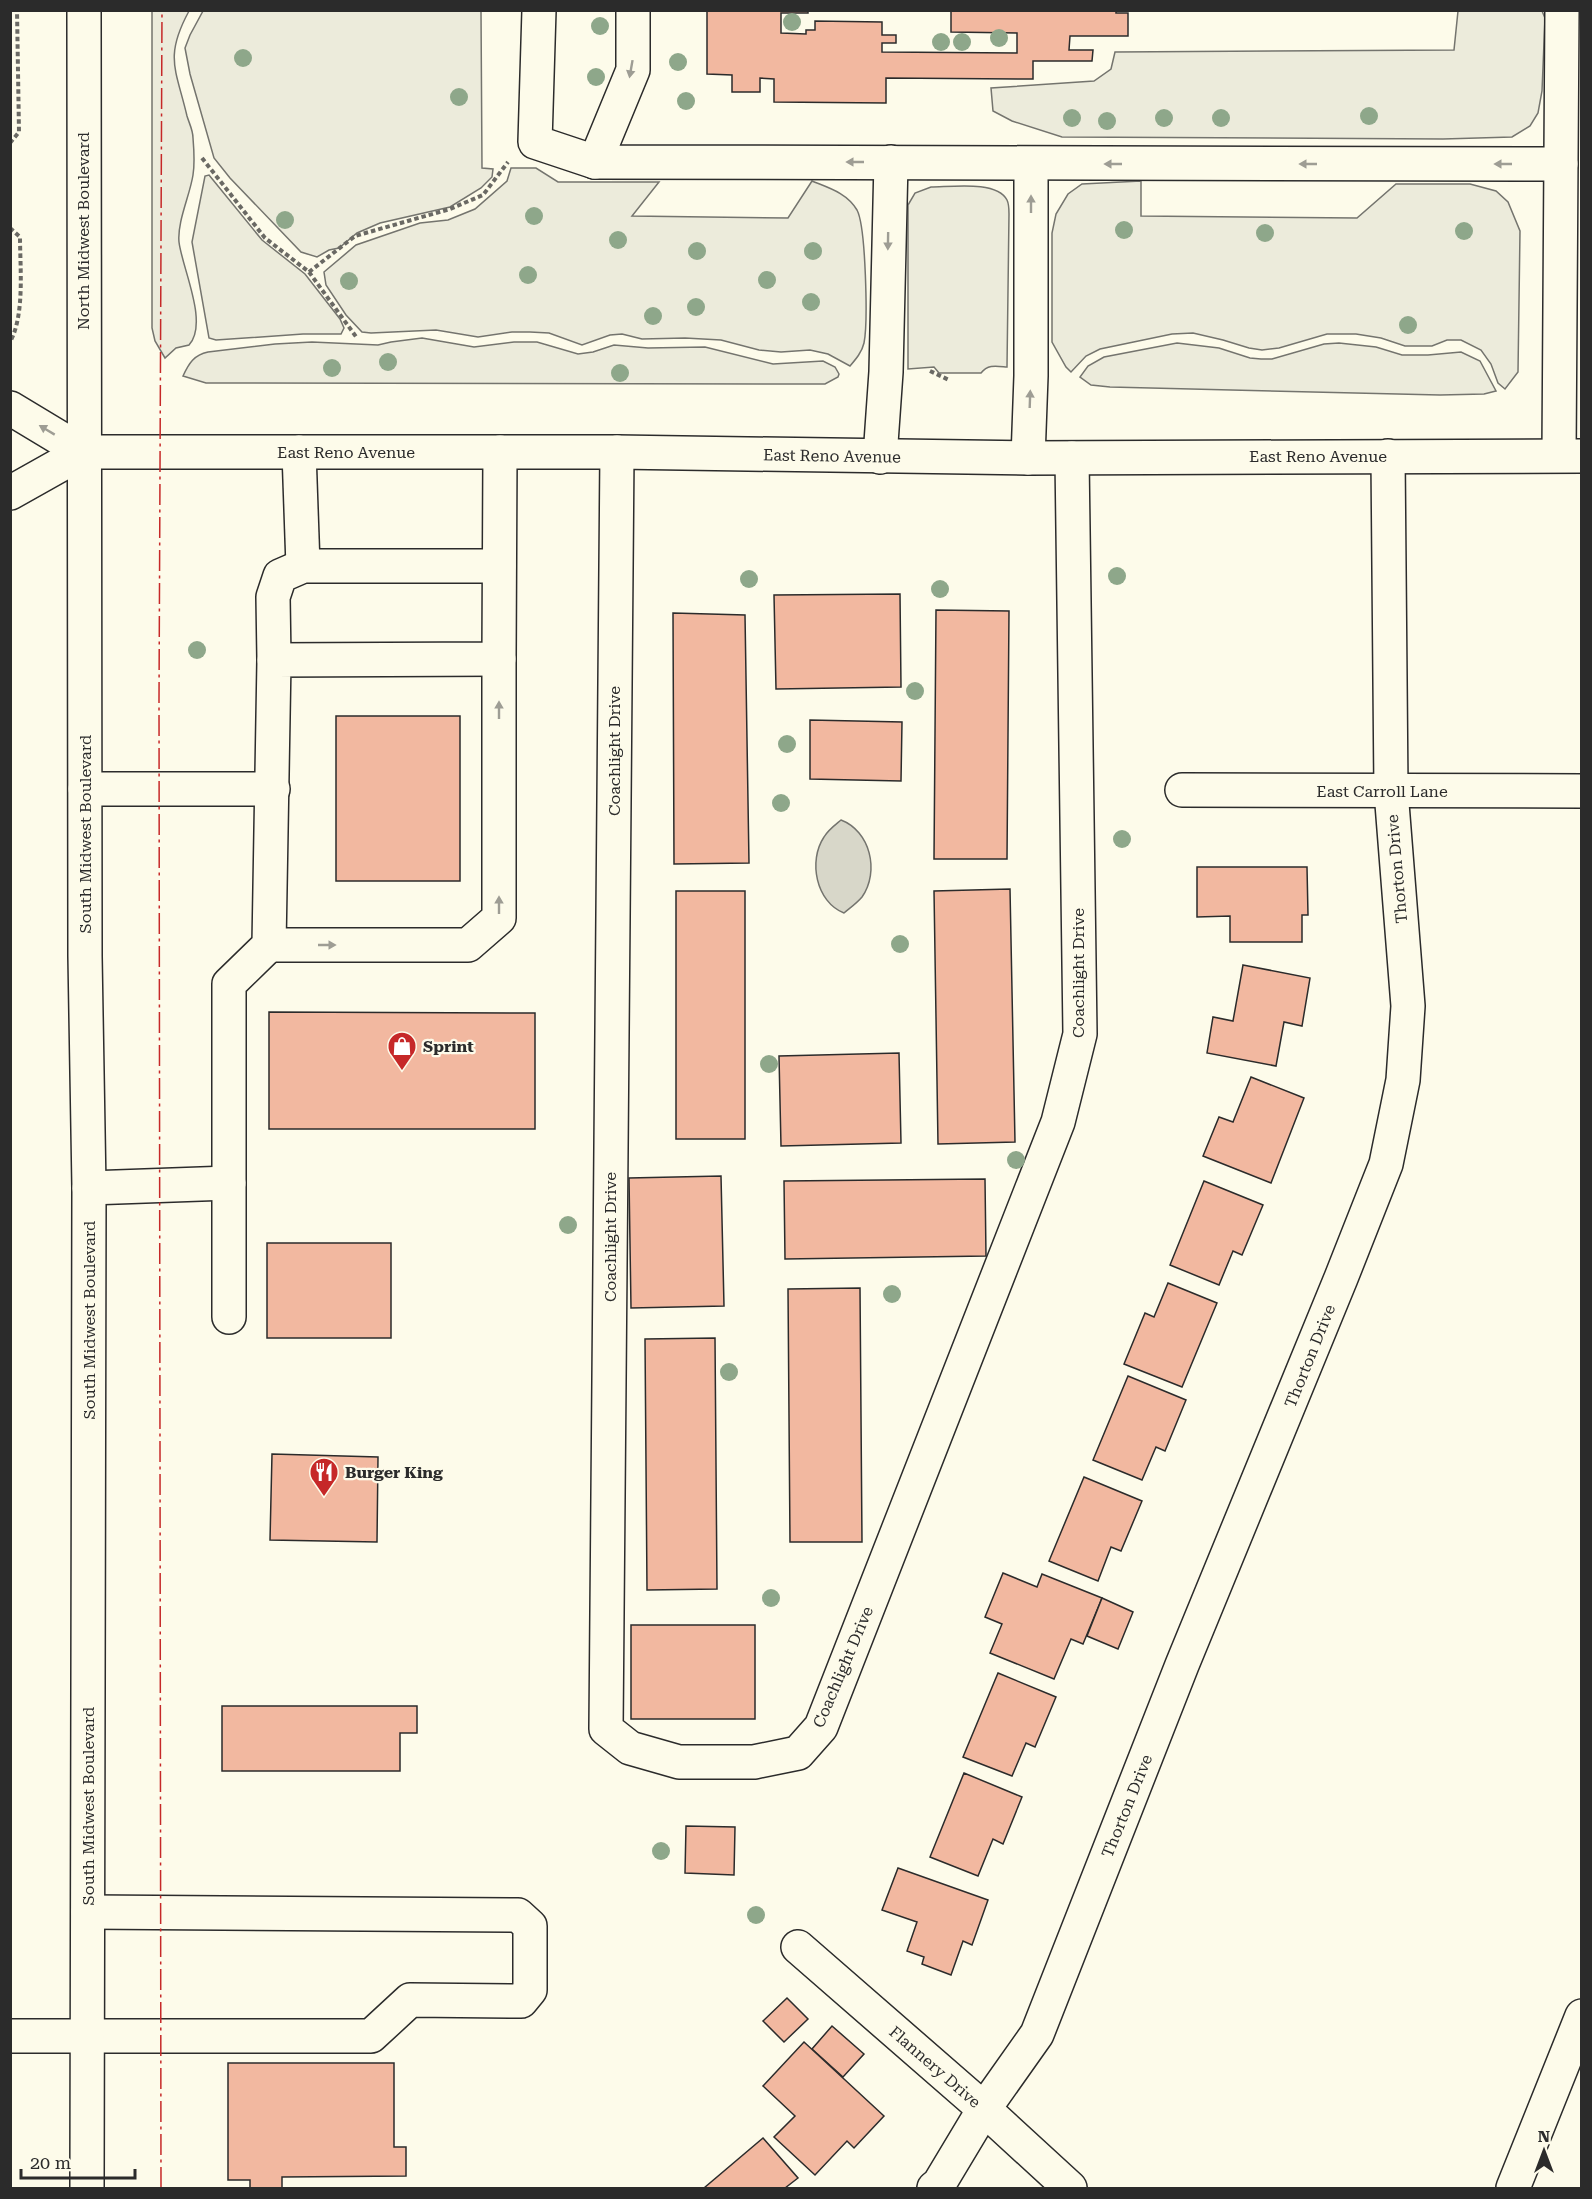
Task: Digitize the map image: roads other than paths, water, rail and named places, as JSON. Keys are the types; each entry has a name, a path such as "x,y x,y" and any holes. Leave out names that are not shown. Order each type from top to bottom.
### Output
{"street":[{"name":"North Midwest Boulevard","path":"83,452 84,10"},
{"path":"539,10 535,141 595,162 1561,164"},
{"path":"595,162 633,70 633,10"},
{"path":"1562,10 1561,164 1570,456"},
{"path":"880,457 886,372 891,162"},
{"path":"1028,458 1031,376 1030,164"},
{"path":"10,408 83,452"},
{"name":"East Reno Avenue","path":"10,494 83,452 617,452 1028,458 1570,456"},
{"name":"South Midwest Boulevard","path":"83,452 89,1188 87,2188"},
{"path":"299,452 303,566"},
{"path":"269,945 468,945 499,918 500,452"},
{"name":"Coachlight Drive","path":"617,452 606,1729 630,1748 679,1762 754,1762 798,1753 820,1727 1058,1122 1080,1034 1072,458"},
{"name":"Thorton Drive","path":"934,2188 939,2184 984,2109 1037,2034 1182,1665 1386,1164 1403,1080 1408,1006 1391,791 1388,456"},
{"path":"229,1317 229,984 269,945 273,789 273,597 280,576 303,566 499,566"},
{"path":"274,660 499,659"},
{"path":"85,789 273,789"},
{"name":"East Carroll Lane","path":"1182,790 1581,791"},
{"path":"89,1188 229,1183"},
{"path":"10,2036 371,2036 410,2000 521,2001 530,1990 530,1926 518,1916 88,1912"},
{"name":"Flannery Drive","path":"798,1947 984,2109 1070,2188"},
{"path":"1513,2188 1581,2016"}],"place":[{"name":"Sprint","path":"402,1072"},
{"name":"Burger King","path":"324,1498"}]}
